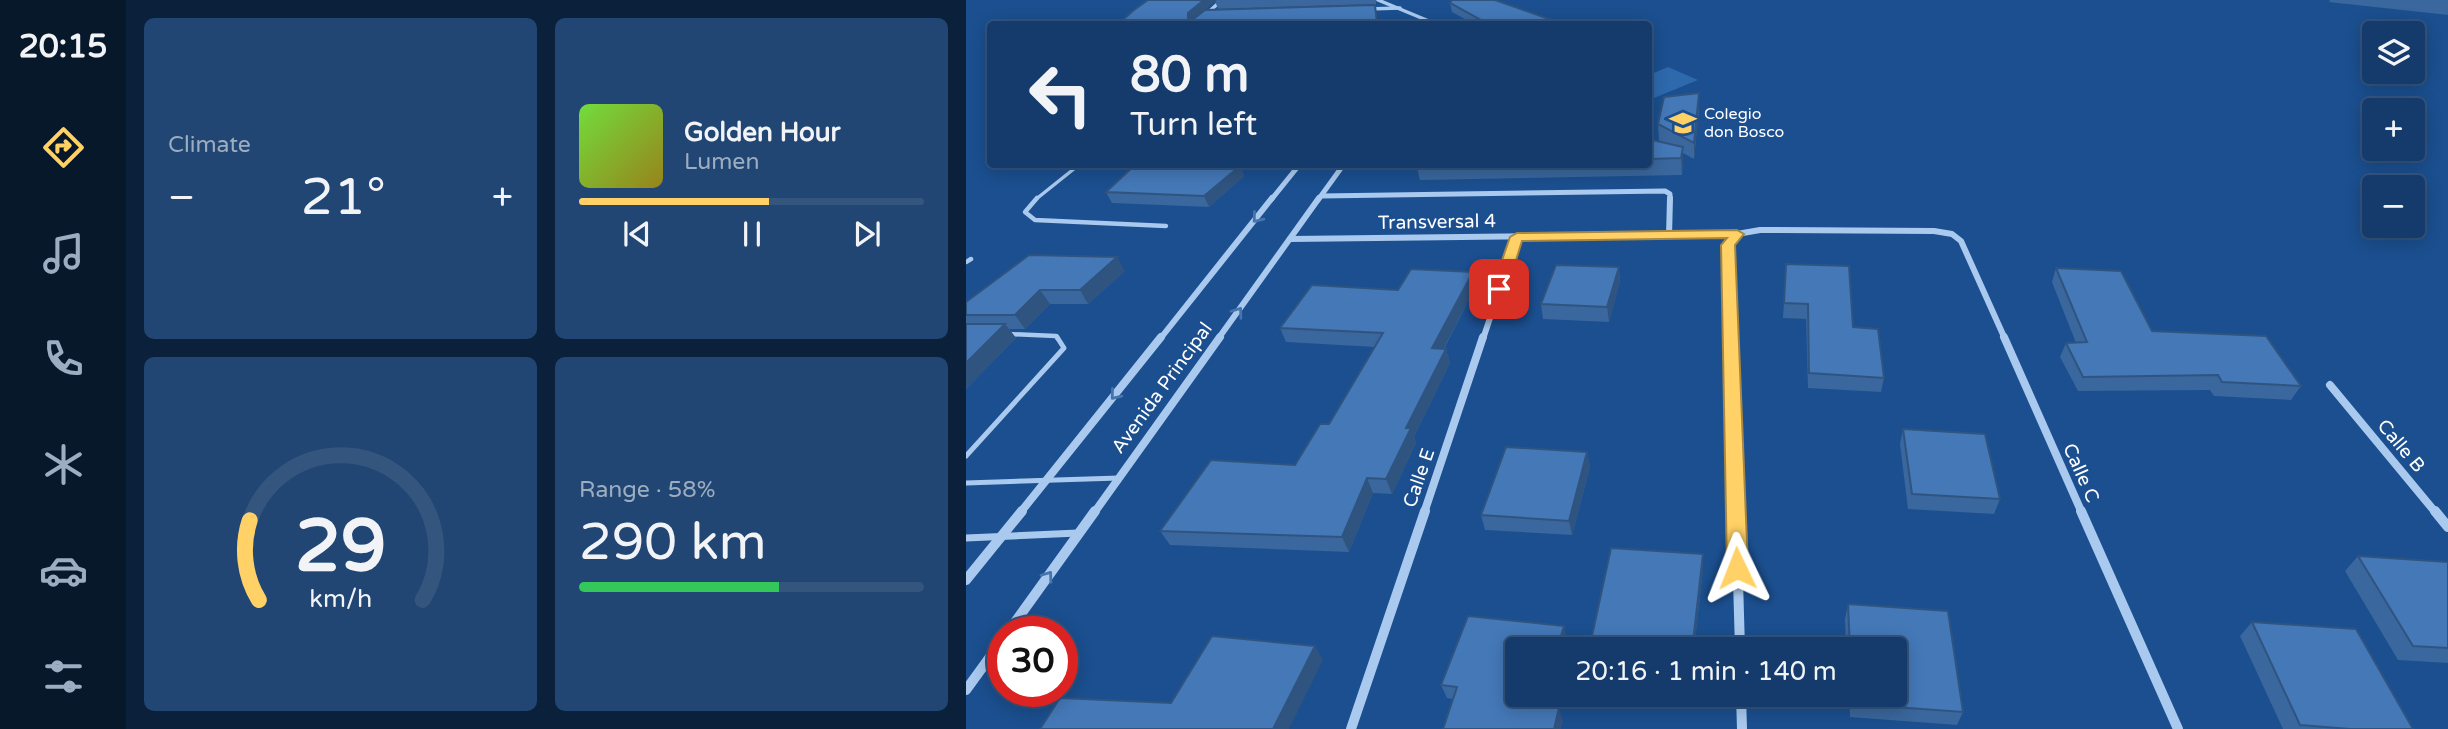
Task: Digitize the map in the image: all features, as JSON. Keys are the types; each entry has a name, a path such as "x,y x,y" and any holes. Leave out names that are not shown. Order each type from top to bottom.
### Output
{"street":[{"path":"1198,21 1222,0"},
{"path":"1378,0 1429,21"},
{"path":"1358,9 1400,8"},
{"path":"1206,14 1220,14"},
{"name":"Avenida Principal","path":"966,580 1297,168"},
{"name":"Avenida Principal","path":"1019,616 1341,168"},
{"path":"1321,196 1665,191 1670,194 1669,236"},
{"name":"Transversal 4","path":"1290,239 1669,236 1737,234 1760,230 1934,231 1952,234"},
{"path":"1737,234 1728,245 1740,637"},
{"name":"Calle C","path":"1952,234 1961,241 2178,729"},
{"name":"Calle E","path":"1351,729 1517,237"},
{"name":"Calle B","path":"2330,385 2448,527"},
{"path":"966,690 987,661"},
{"path":"1741,707 1742,729"}],"lane":[{"path":"1075,168 1029,205 1025,212 1028,217 1035,220 1166,226"},
{"path":"966,456 1064,348 1056,336 1006,334"},
{"path":"966,484 1119,478"},
{"path":"966,538 1079,533"}],"shaded area":[{"path":"1668,67 1698,80 1652,99 1652,74"}],"building":[{"path":"1148,0 1204,0 1188,13 1188,18 1192,20 1205,10 1375,5 1377,21 1121,21"},
{"path":"1452,0 1495,0 1554,21 1483,21 1450,3"},
{"path":"1699,93 1694,143 1658,124 1664,97"},
{"path":"1652,140 1683,147 1681,158 1652,159"},
{"path":"1132,168 1238,168 1204,196 1106,192"},
{"path":"1029,255 1117,257 1080,290 1040,290 1015,315 966,315 966,302"},
{"path":"1786,264 1849,266 1853,327 1878,329 1884,378 1809,373 1808,304 1784,303"},
{"path":"1556,265 1619,267 1607,307 1541,304"},
{"path":"2056,268 2121,271 2152,331 2266,336 2301,386 2222,382 2218,375 2083,377 2066,343 2087,342"},
{"path":"1411,269 1473,272 1432,348 1446,349 1406,428 1411,428 1386,479 1367,478 1342,537 1160,531 1211,460 1295,465 1320,424 1329,424 1383,333 1280,328 1312,285 1398,290"},
{"path":"966,324 1005,324 966,363"},
{"path":"1903,429 1985,434 2000,499 1912,494"},
{"path":"1506,447 1587,452 1569,521 1481,515"},
{"path":"1611,548 1703,554 1694,637 1592,636"},
{"path":"2358,556 2448,562 2448,648 2413,646"},
{"path":"1848,604 1948,611 1963,712 1894,707 1907,707 1907,637 1849,637"},
{"path":"1468,616 1564,626 1561,637 1505,637 1505,707 1559,708 1554,729 1443,729 1457,687 1441,685"},
{"path":"2252,622 2356,629 2413,729 2350,729 2300,725"},
{"path":"1212,636 1315,646 1273,729 1040,729 1054,707 1078,707 1078,699 1171,703"}],"place":[{"name":"Colegio don Bosco","path":"1683,123"}],"route":[{"path":"1499,289 1517,237 1737,234 1728,245 1737,568"}]}
